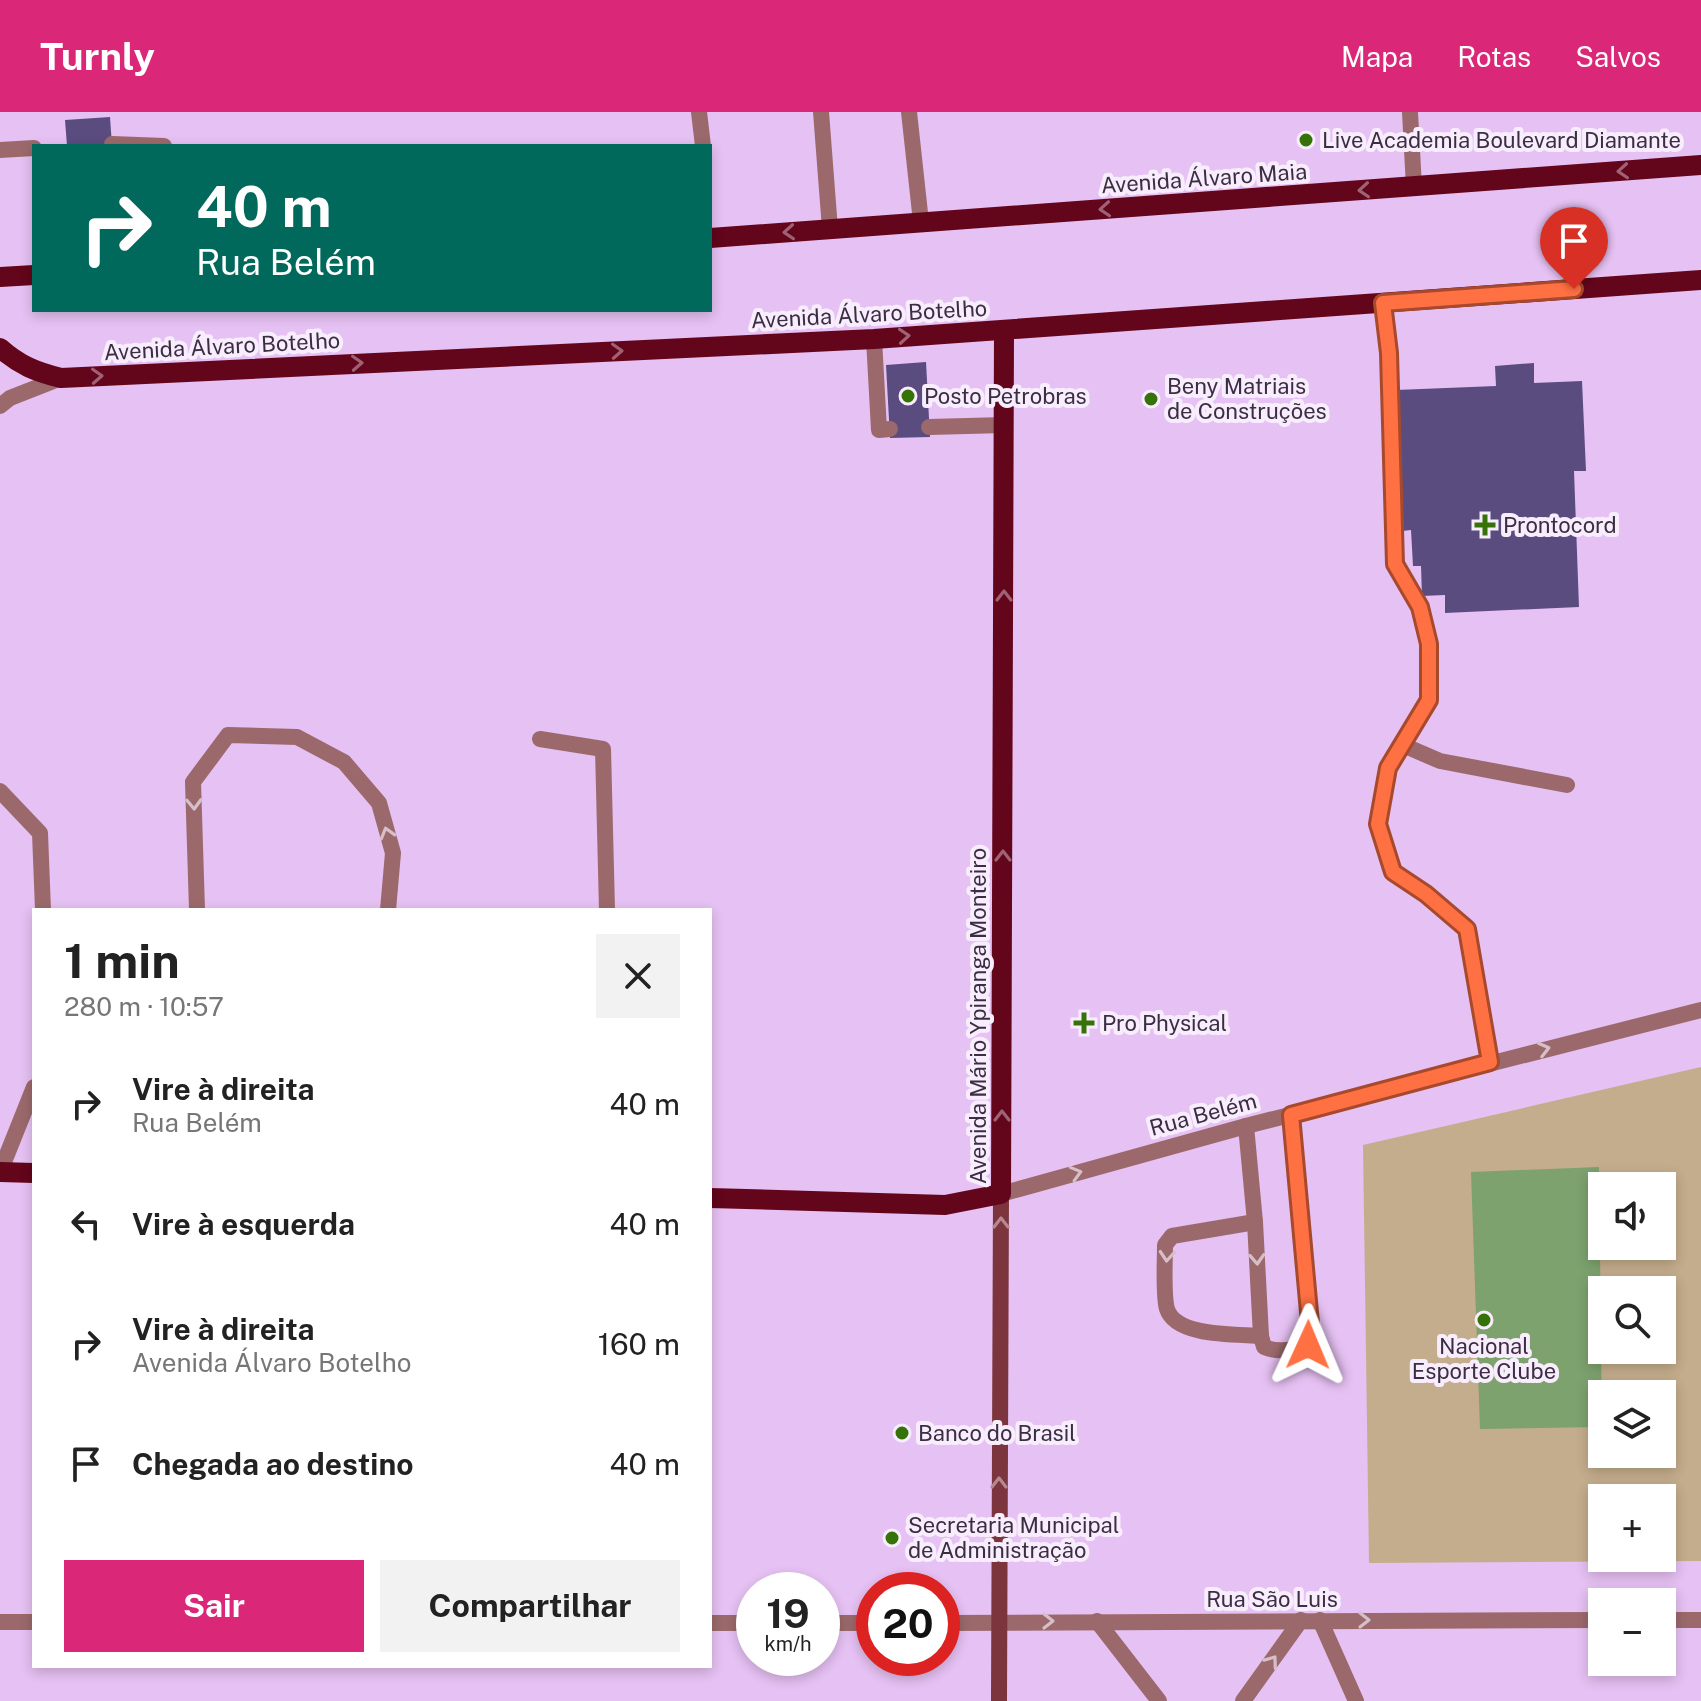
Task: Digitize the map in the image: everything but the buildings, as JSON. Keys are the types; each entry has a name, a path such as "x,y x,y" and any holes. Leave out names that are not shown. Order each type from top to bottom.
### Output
{"main road":[{"name":"Avenida Álvaro Maia","path":"712,233 830,229 1701,165"},
{"path":"0,277 32,275"},
{"name":"Avenida Álvaro Botelho","path":"0,348 17,363 61,378 874,339 1701,280"},
{"name":"Avenida Mário Ypiranga Monteiro","path":"999,1701 1004,331"},
{"path":"0,1172 32,1173"},
{"name":"Rua Belém","path":"712,1198 945,1205 1001,1194"}],"street":[{"path":"699,112 703,144"},
{"path":"821,112 830,229"},
{"path":"909,112 921,222"},
{"path":"1410,112 1414,187"},
{"path":"0,150 32,148"},
{"path":"1383,303 1389,353 1395,564 1420,607 1429,644 1429,700 1388,768 1378,824 1393,872 1426,894 1467,929 1490,1062"},
{"path":"874,339 879,430 890,429"},
{"path":"0,406 10,398 61,378"},
{"path":"929,427 1005,425"},
{"path":"197,908 193,782 228,735 297,737 344,762 379,803 393,853 388,908"},
{"path":"540,739 603,749 607,908"},
{"path":"1403,745 1440,761 1567,785"},
{"path":"0,791 40,833 43,908"},
{"name":"Rua Belém","path":"1001,1194 1246,1126 1701,1010"},
{"path":"0,1172 32,1092"},
{"path":"1246,1126 1261,1336 1264,1347 1273,1351 1297,1349 1308,1345 1311,1334 1291,1115"},
{"path":"1255,1222 1172,1236 1165,1245 1167,1309 1175,1323 1190,1330 1261,1336"},
{"path":"1243,1701 1301,1620"},
{"path":"1320,1620 1356,1701"},
{"name":"Rua São Luis","path":"960,1622 1588,1620"},
{"path":"1676,1620 1701,1620"},
{"path":"1097,1621 1159,1701"},
{"path":"0,1622 32,1622"},
{"path":"712,1623 736,1623"}],"shaded area":[{"name":"Nacional Esporte Clube","path":"1701,1067 1701,1561 1676,1561 1676,1484 1588,1484 1588,1562 1369,1563 1363,1145"},
{"path":"1599,1167 1599,1172 1588,1172 1588,1260 1600,1260 1600,1276 1588,1276 1588,1364 1601,1364 1601,1380 1588,1380 1588,1427 1480,1429 1471,1172"}],"place":[{"name":"Live Academia Boulevard Diamante","path":"1306,140"},
{"name":"Posto Petrobras","path":"908,396"},
{"name":"Beny Matriais de Construções","path":"1151,399"},
{"name":"Prontocord","path":"1485,525"},
{"name":"Pro Physical","path":"1084,1023"},
{"name":"Nacional Esporte Clube","path":"1484,1320"},
{"name":"Banco do Brasil","path":"902,1433"},
{"name":"Secretaria Municipal de Administração","path":"892,1538"}],"route":[{"path":"1308,1345 1311,1334 1291,1115 1490,1062 1467,929 1426,894 1393,872 1378,824 1388,768 1429,700 1429,644 1420,607 1395,564 1389,353 1383,303 1574,289"}]}
